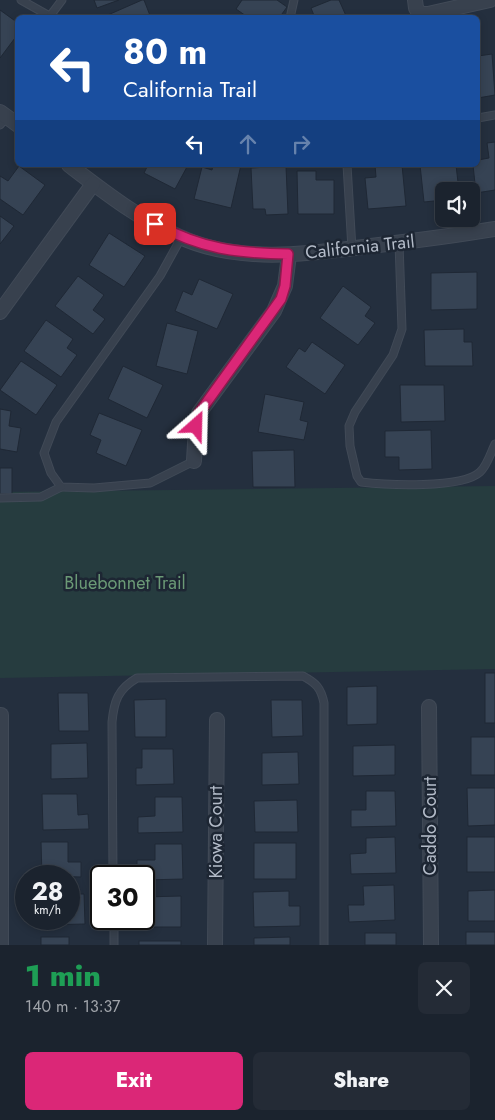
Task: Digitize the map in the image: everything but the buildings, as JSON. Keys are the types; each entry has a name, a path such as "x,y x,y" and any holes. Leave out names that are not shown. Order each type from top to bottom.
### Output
{"street":[{"path":"415,0 416,8 420,14 428,14 490,0"},
{"name":"California Trail","path":"72,167 93,184 155,224 181,238 236,252 288,254 352,249 495,229"},
{"path":"0,312 93,184"},
{"path":"194,461 195,435 199,413 274,311 285,286 288,254"},
{"name":"Caddo Court","path":"429,707 431,945"},
{"path":"1,715 1,945"},
{"name":"Kiowa Court","path":"216,945 217,720"}],"lane":[{"path":"21,0 49,15"},
{"path":"52,15 62,0"},
{"path":"291,15 294,0"},
{"path":"480,118 495,115"},
{"path":"347,167 352,249"},
{"path":"61,487 51,474 44,453 56,422 160,276 181,238"},
{"path":"399,243 402,330 394,354 355,412 349,426 350,446 357,476 361,482 386,485 446,483 465,480 480,472 495,444"},
{"path":"0,498 41,497 61,487 94,488 150,483 194,461"},
{"path":"113,865 112,722 114,704 120,692 137,678 304,676 316,683 324,703 324,945"},
{"path":"114,930 114,945"}],"green space":[{"name":"Bluebonnet Trail","path":"495,486 495,669 0,678 0,492"}],"route":[{"path":"155,224 181,238 213,248 236,252 288,254 285,286 281,299 199,413 196,426"}]}
